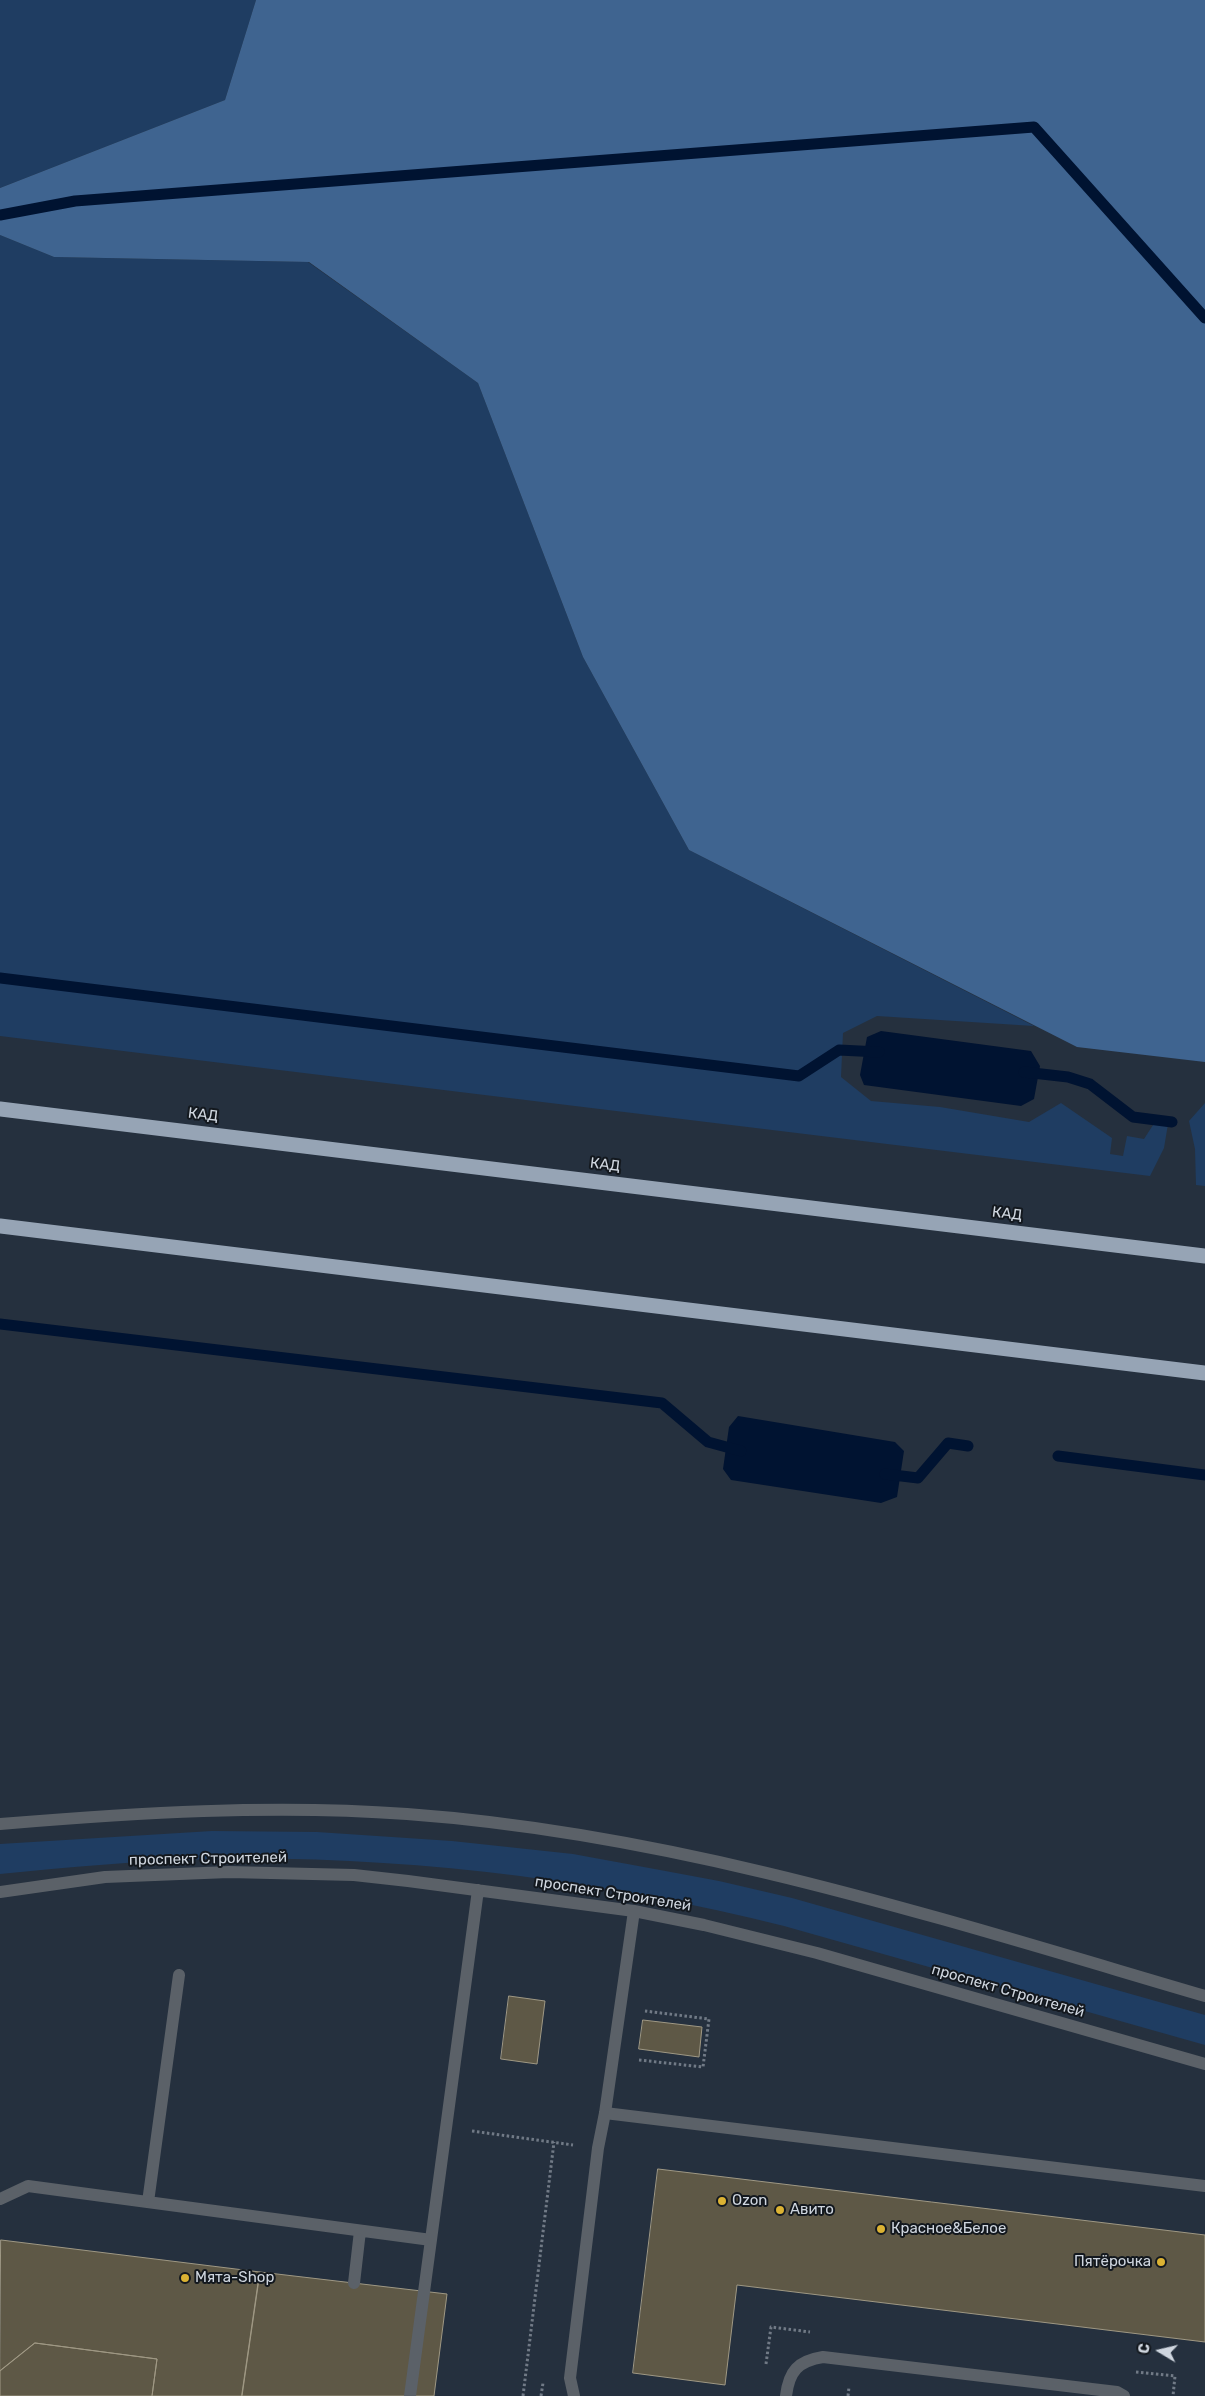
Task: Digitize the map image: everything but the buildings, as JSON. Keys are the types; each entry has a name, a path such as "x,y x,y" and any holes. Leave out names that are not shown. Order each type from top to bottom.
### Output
{"highway":[{"name":"КАД","path":"0,1108 1205,1256"},
{"path":"0,1226 1205,1373"}],"street":[{"path":"0,1824 107,1815 233,1810 408,1814 554,1831 642,1844 836,1888 1205,1996"},
{"name":"проспект Строителей","path":"0,1892 105,1878 229,1872 354,1876 634,1911 704,1925 817,1953 1205,2064"},
{"path":"410,2396 478,1890"},
{"path":"574,2396 570,2378 598,2148 605,2113 634,1911"},
{"path":"148,2202 179,1975"},
{"path":"605,2113 1205,2186"},
{"path":"0,2199 28,2186 431,2240"},
{"path":"354,2283 360,2231"},
{"path":"786,2396 787,2385 794,2370 806,2360 823,2356 1117,2392 1124,2396"}],"path":[{"path":"613,2057 703,2068 709,2019 620,2008"},
{"path":"445,2128 598,2148"},
{"path":"523,2396 554,2142"}],"shaded area":[{"path":"0,0 256,0 225,100 0,188"},
{"path":"256,0 1205,0 1205,1062 1077,1047 689,850 583,657 478,383 309,262 54,257 0,235 0,188 225,100"},
{"path":"0,235 54,257 308,262 478,383 583,657 689,850 1034,1026 877,1016 843,1033 841,1077 871,1101 940,1107 1029,1122 1061,1103 1112,1138 1110,1154 1123,1156 1127,1136 1144,1139 1155,1122 1168,1124 1164,1148 1150,1176 0,1036"},
{"path":"881,1031 1031,1051 1040,1066 1034,1099 1021,1106 864,1085 860,1075 867,1037"},
{"path":"1205,1103 1205,1186 1196,1185 1195,1149 1189,1121"},
{"path":"738,1416 895,1442 904,1451 897,1497 881,1503 731,1480 723,1469 729,1427"},
{"path":"212,1831 317,1832 452,1841 573,1854 719,1881 792,1898 1205,2015 1205,2045 784,1926 713,1909 570,1883 425,1866 279,1859 154,1861 0,1874 0,1844"}],"waterway":[{"path":"0,215 75,201 1034,127 1205,318"},
{"path":"0,978 799,1076 839,1050 879,1052"},
{"path":"1024,1072 1068,1077 1090,1084 1133,1117 1172,1122"},
{"path":"0,1324 662,1403 708,1442 741,1451"},
{"path":"885,1474 918,1478 948,1443 968,1446"},
{"path":"1058,1456 1205,1475"}],"place":[{"name":"Ozon","path":"722,2201"},
{"name":"Авито","path":"780,2210"},
{"name":"Красное&Белое","path":"881,2229"},
{"name":"Пятёрочка","path":"1161,2262"},
{"name":"Мята-Shop","path":"185,2278"}]}
